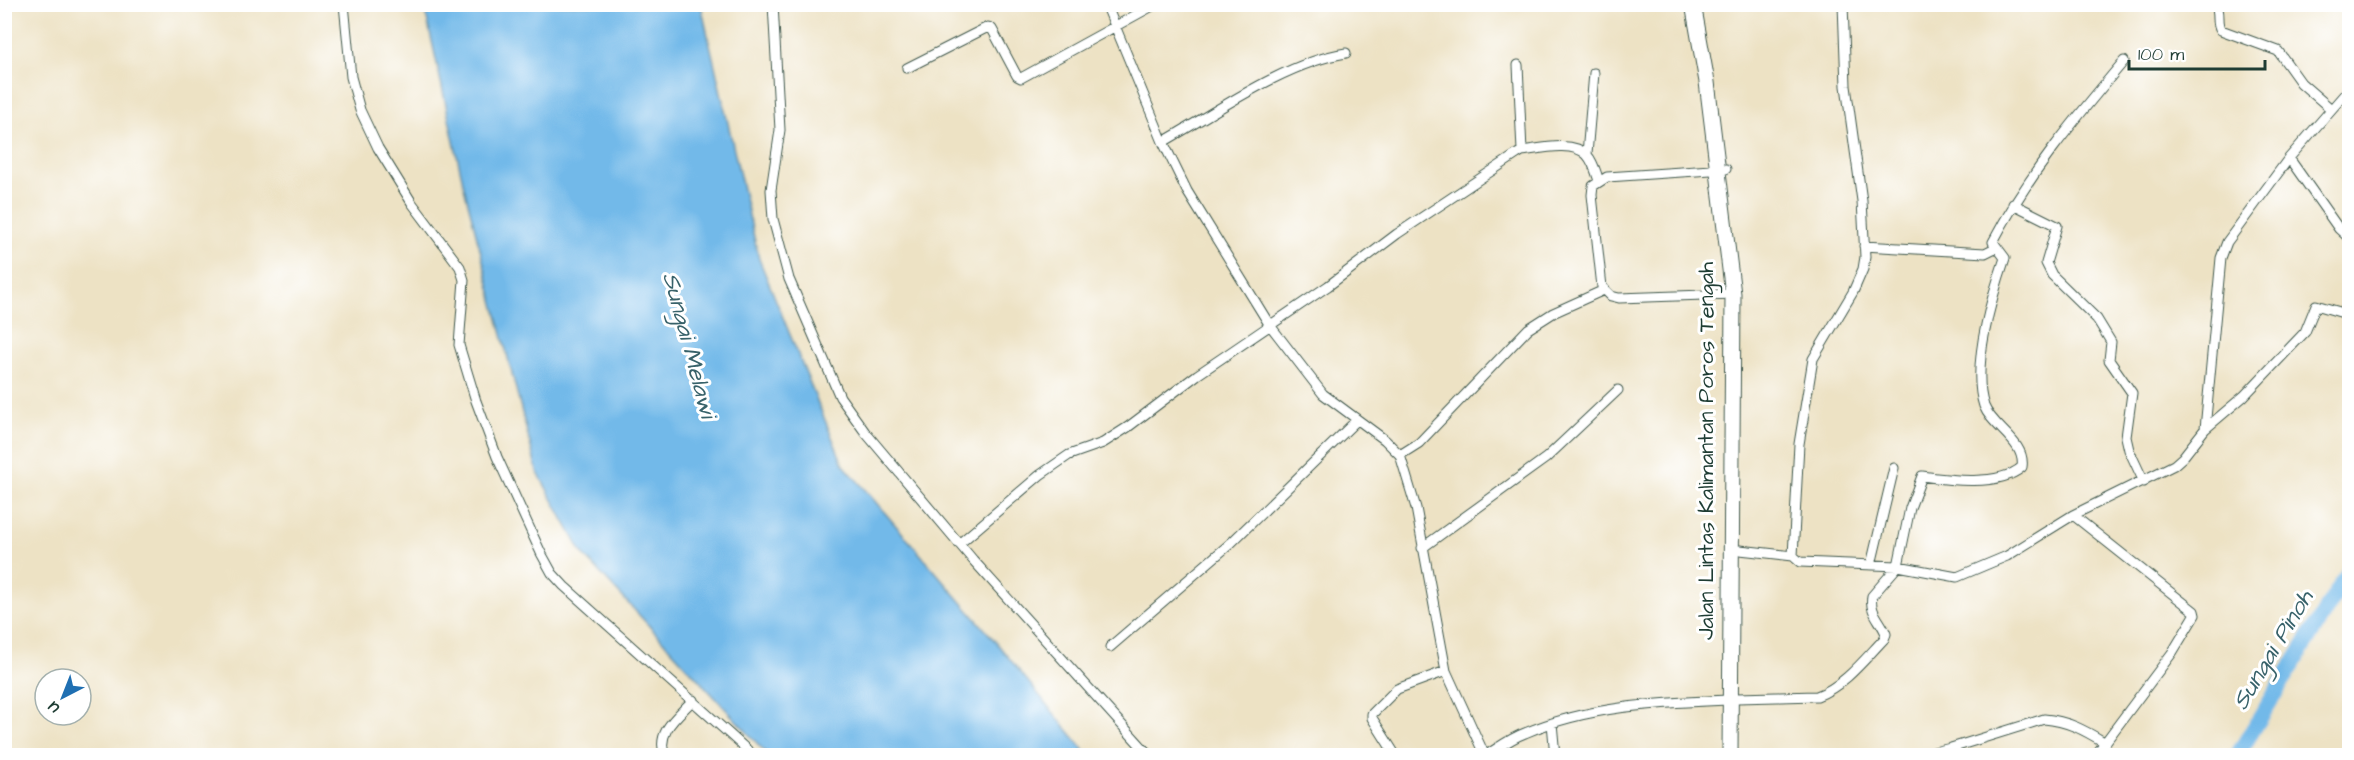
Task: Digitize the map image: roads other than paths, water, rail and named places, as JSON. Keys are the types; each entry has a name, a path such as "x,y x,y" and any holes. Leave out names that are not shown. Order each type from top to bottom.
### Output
{"main road":[{"name":"Jalan Lintas Kalimantan Poros Tengah","path":"1693,4 1722,170 1733,294 1733,699 1737,756"},
{"name":"Jalan Lintas Kalimantan Poros Tengah","path":"1701,4 1740,294 1740,550 1730,756"}],"street":[{"path":"344,4 351,77 360,110 378,148 412,203 460,267 464,280 459,333 463,360 497,457 541,553 552,573 564,586 754,756"},
{"path":"773,4 780,130 771,190 774,219 789,279 840,397 866,432 959,544 1150,756"},
{"path":"1106,4 1163,141 1187,191 1269,324 1323,394 1400,455 1408,476 1446,671 1485,756 1524,733 1581,713 1733,699 1817,696 1838,685 1884,639 1886,634 1872,611 1872,596 1898,566 1908,517 1922,476 1947,481 1970,481 1992,478 2022,467 2016,447 1988,414 1982,392 1981,362 1994,297 2005,258 1995,248 1993,242 2013,204 2048,152 2124,61"},
{"path":"907,68 988,27 992,28 1017,76 1022,78 1156,4"},
{"path":"1793,556 1799,444 1813,359 1853,292 1863,269 1862,201 1846,86 1843,4"},
{"path":"2215,4 2218,10 2218,26 2221,30 2278,51 2301,83 2331,109"},
{"path":"1163,141 1282,75 1321,59 1346,53"},
{"path":"1518,65 1522,151"},
{"path":"1594,73 1587,154 1599,181"},
{"path":"2205,429 2221,258 2227,243 2289,158 2349,88"},
{"path":"959,544 1040,475 1069,455 1103,443 1269,324 1328,286 1452,195 1522,151 1566,147 1587,154"},
{"path":"2289,158 2349,239"},
{"path":"1722,170 1607,177 1593,186 1592,195 1604,290 1611,296 1619,298 1733,294"},
{"path":"2013,204 2057,226 2046,263 2052,275 2091,311 2111,342 2109,360 2132,393 2126,436 2129,450 2144,482"},
{"path":"1864,246 1985,253 1995,248"},
{"path":"1400,455 1419,443 1447,411 1528,329 1553,313 1604,290"},
{"path":"1740,550 1793,556 1800,562 1898,566 1957,577 1964,575 2007,556 2073,515 2144,482 2174,465 2205,429 2244,396 2305,332 2316,305 2349,315"},
{"path":"1422,548 1546,458 1618,390"},
{"path":"1110,647 1231,543 1358,420"},
{"path":"1871,565 1894,468"},
{"path":"2073,515 2194,611 2195,615 2172,653 2095,756"},
{"path":"1396,756 1372,718 1372,714 1398,689 1446,671"},
{"path":"665,756 661,745 662,736 693,700"},
{"path":"1917,756 1951,748 2044,719 2061,720 2078,726 2104,742"},
{"path":"1552,723 1556,756"}],"water":[{"name":"Sungai Melawi","path":"424,5 701,5 759,259 843,464 995,641 1088,755 768,755 582,553 537,471 464,187"}],"waterway":[{"name":"Sungai Pinoh","path":"2237,756 2350,570"}]}
